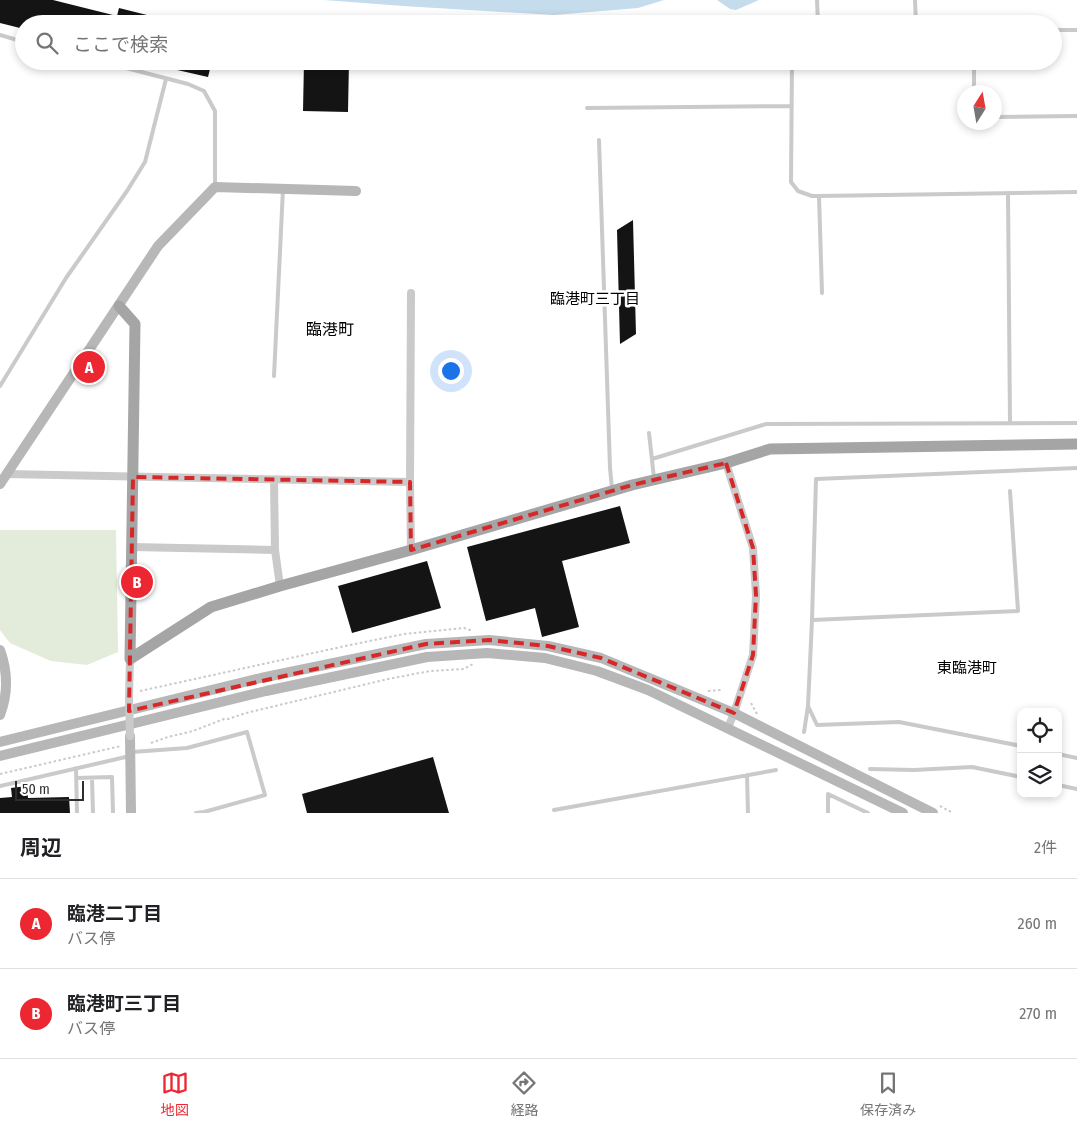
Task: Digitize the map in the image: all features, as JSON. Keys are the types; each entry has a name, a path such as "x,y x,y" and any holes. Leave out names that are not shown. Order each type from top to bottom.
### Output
{"main road":[{"path":"119,306 135,324 130,659"},
{"path":"130,659 211,607 612,491 726,464 770,449 1077,444"}],"street":[{"path":"0,484 158,246 215,188 356,191"},
{"path":"411,292 411,550"},
{"path":"726,464 753,548 756,596 753,655 728,728"},
{"path":"6,474 410,482"},
{"path":"274,480 275,550 280,586"},
{"path":"132,547 275,550"},
{"path":"0,742 261,678 426,644 490,640 548,646 601,658 734,713 933,813"},
{"path":"0,650 7,680 5,701 0,715"},
{"path":"0,756 275,688 427,657 487,654 545,658 597,671 648,690 903,813"},
{"path":"130,659 130,736 128,751 131,813"}],"lane":[{"path":"817,0 818,15"},
{"path":"915,0 916,15"},
{"path":"1062,30 1077,30"},
{"path":"0,35 15,39"},
{"path":"132,70 188,84 204,91 215,111 215,188"},
{"path":"792,70 791,182 798,192 812,196 1077,192"},
{"path":"974,70 974,85"},
{"path":"0,386 66,278 128,191 144,162 166,79"},
{"path":"587,108 792,106"},
{"path":"1002,117 1077,116"},
{"path":"599,140 612,491"},
{"path":"274,376 283,189"},
{"path":"1008,193 1010,423"},
{"path":"819,196 822,293"},
{"path":"652,459 766,424 1077,423"},
{"path":"649,433 655,480"},
{"path":"804,732 808,706 816,478 1077,468"},
{"path":"812,620 1018,611 1010,491"},
{"path":"808,706 817,725 900,722 1017,745"},
{"path":"0,786 76,768 128,751 187,748 247,732 266,795 196,813"},
{"path":"1062,755 1077,758"},
{"path":"870,769 914,770 972,767 1017,776"},
{"path":"76,768 77,813"},
{"path":"554,810 776,770"},
{"path":"747,775 748,813"},
{"path":"76,778 112,778 113,813"},
{"path":"92,778 93,813"},
{"path":"1062,786 1077,789"},
{"path":"828,813 828,794 868,813"}],"path":[{"path":"148,745 168,736 192,731 246,713 388,679 430,671 464,668 478,662"},
{"path":"0,774 128,751"}],"highlighted area":[{"path":"726,463 753,548 756,595 753,655 734,713 601,658 548,646 489,640 426,644 129,711 133,477 410,482 411,550 632,485"}],"green space":[{"path":"0,530 116,530 118,652 87,665 51,661 10,643 0,630"}],"water":[{"path":"324,0 664,0 638,8 554,15"},
{"path":"717,0 759,0 736,10 730,9"}],"building":[{"path":"0,0 53,0 113,15 15,15 15,27 0,23"},
{"path":"119,8 147,15 117,15"},
{"path":"177,70 210,70 208,77"},
{"path":"304,70 349,70 348,112 303,111"},
{"path":"633,220 636,334 620,344 617,230"},
{"path":"620,506 630,543 562,561 579,627 542,637 535,608 486,621 467,547"},
{"path":"427,561 441,608 352,633 338,586"},
{"path":"433,757 449,813 307,813 302,794"},
{"path":"27,786 28,798 69,797 70,813 0,813 0,798 12,797 11,788"}],"place":[{"name":"臨港二丁目","path":"89,367"},
{"name":"臨港町三丁目","path":"137,582"}],"district":[{"name":"臨港町三丁目","path":"595,299"},
{"name":"臨港町","path":"330,329"},
{"name":"東臨港町","path":"967,668"}]}
